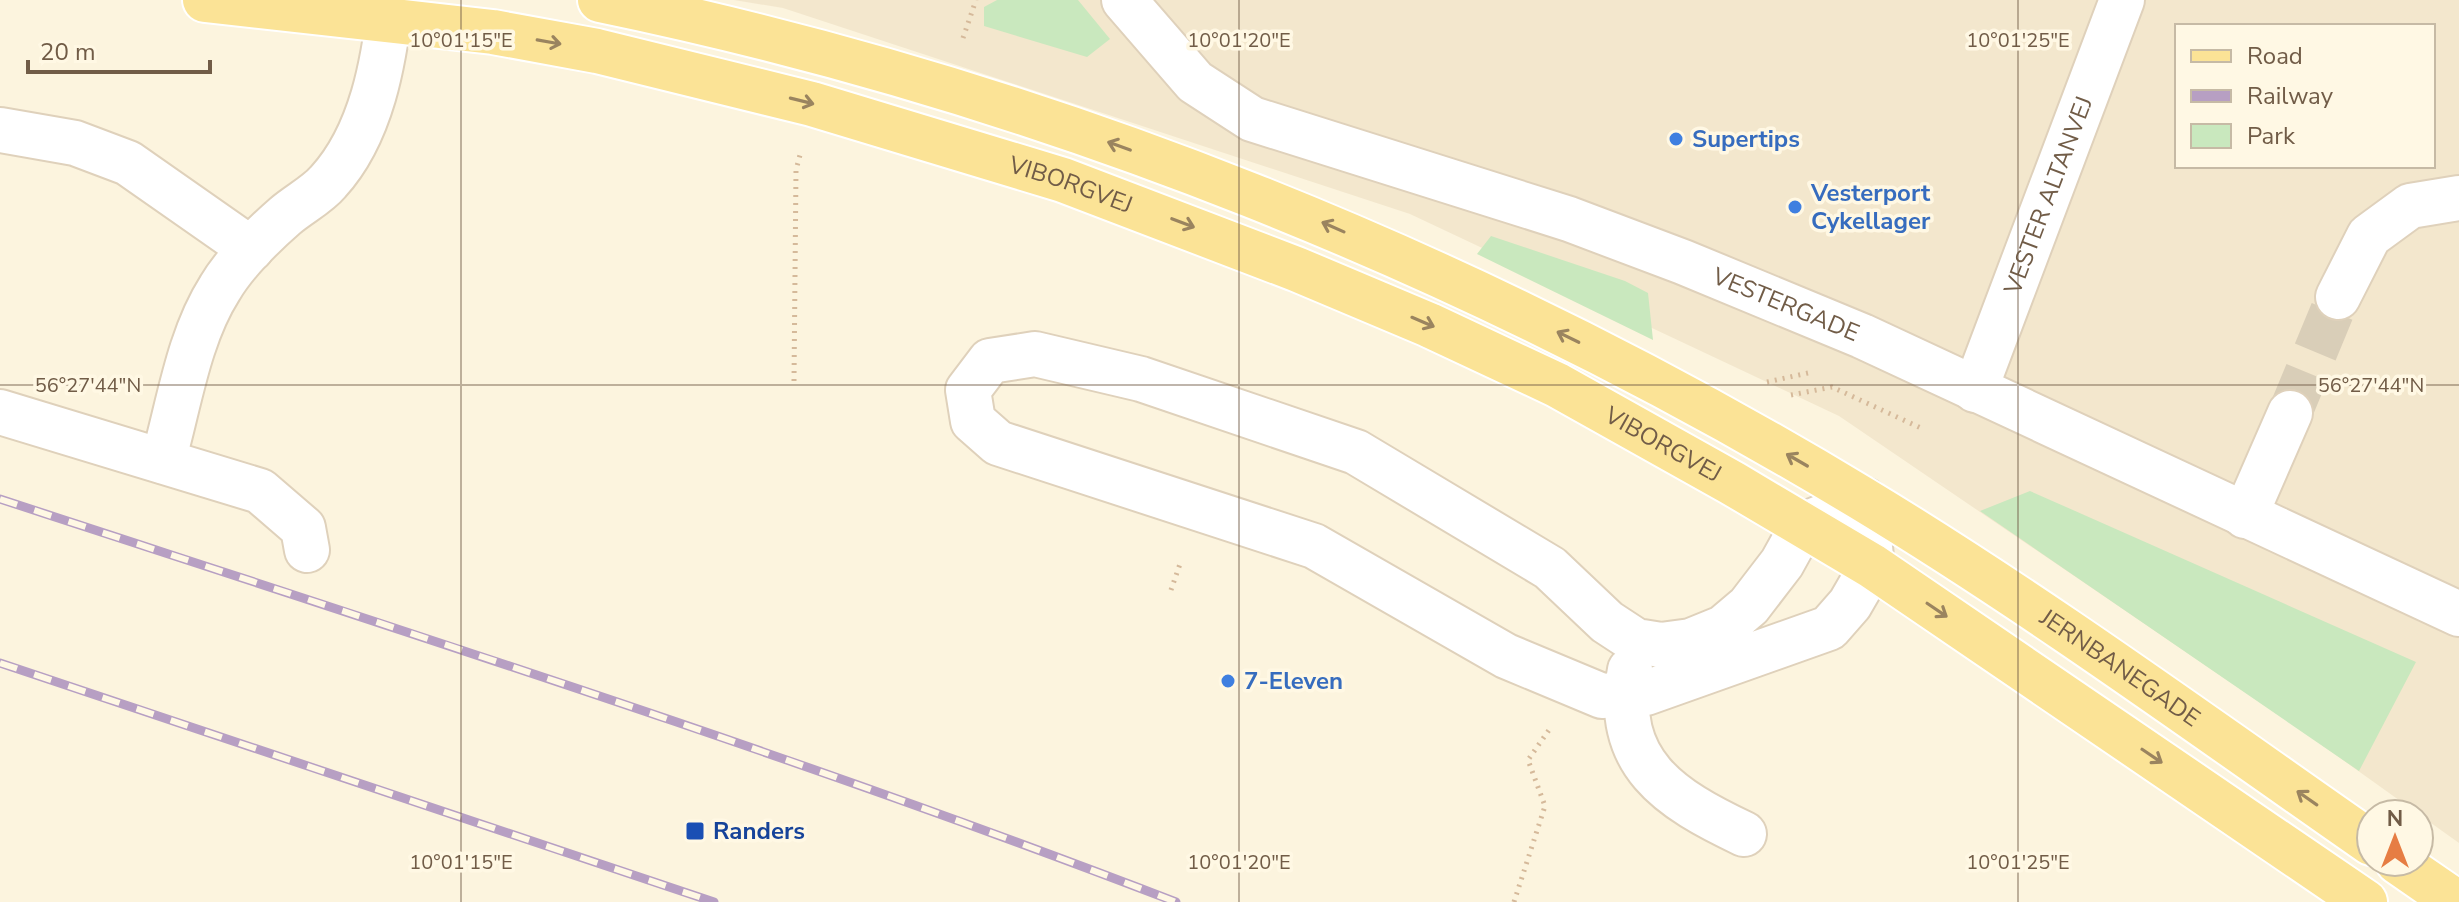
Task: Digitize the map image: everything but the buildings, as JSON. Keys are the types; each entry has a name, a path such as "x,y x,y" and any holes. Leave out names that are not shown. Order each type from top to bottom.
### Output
{"main road":[{"name":"VIBORGVEJ","path":"205,0 390,9 597,51 812,104 1063,180 1181,222 1429,325 1557,385 1872,566"},
{"name":"VIBORGVEJ","path":"600,0 827,54 1067,128 1315,219 1580,343 1757,437 1865,500"},
{"name":"JERNBANEGADE","path":"1865,500 2092,648 2355,832"},
{"path":"1872,566 2365,902"},
{"path":"2421,878 2456,902"}],"street":[{"name":"VESTERGADE","path":"1124,0 1195,82 1252,119 1555,215 1683,262 1862,336 2459,614"},
{"name":"VESTER ALTANVEJ","path":"1975,390 2122,0"},
{"path":"163,461 199,334 219,288 251,249 328,183 348,154 369,108 382,64 390,9"},
{"path":"0,130 75,143 128,163 251,249"},
{"path":"2338,297 2369,236 2410,206 2459,198"},
{"path":"1035,354 1141,379 1356,452 1550,568 1607,622 1636,641 1661,645 1691,641 1723,628 1749,606 1782,563 1803,525 1865,500 1872,566 1850,604 1829,628 1646,693 1626,697 1602,696 1506,656 1314,546 998,443 973,421 968,390 990,361 1035,354"},
{"path":"0,412 260,491 303,528 307,550"},
{"path":"2245,516 2290,413"},
{"path":"1636,641 1626,697 1631,733 1642,764 1654,779 1701,814 1744,834"}],"path":[{"path":"961,46 976,0"},
{"path":"794,381 796,170 812,104"},
{"path":"1776,379 1806,373"},
{"path":"1757,437 1779,402 1832,387 1948,440 1961,437 1975,390"},
{"path":"1514,902 1545,806 1528,760 1579,689"}],"shaded area":[{"path":"734,0 2459,0 2459,843 2435,826 2435,798 2396,798 1839,416 1410,214 783,8"}],"green space":[{"path":"997,0 1078,0 1110,39 1087,57 984,26 984,7"},
{"path":"1491,236 1625,281 1648,293 1653,340 1477,254"},
{"path":"2030,491 2416,662 2359,771 1980,511"}],"tunnel":[{"path":"2290,413 2338,297"}],"railway":[{"path":"0,499 738,743 1176,902"},
{"path":"0,663 714,902"}],"place":[{"name":"Supertips","path":"1676,139"},
{"name":"Vesterport Cykellager","path":"1795,207"},
{"name":"7-Eleven","path":"1228,681"},
{"name":"Randers","path":"695,831"}]}
